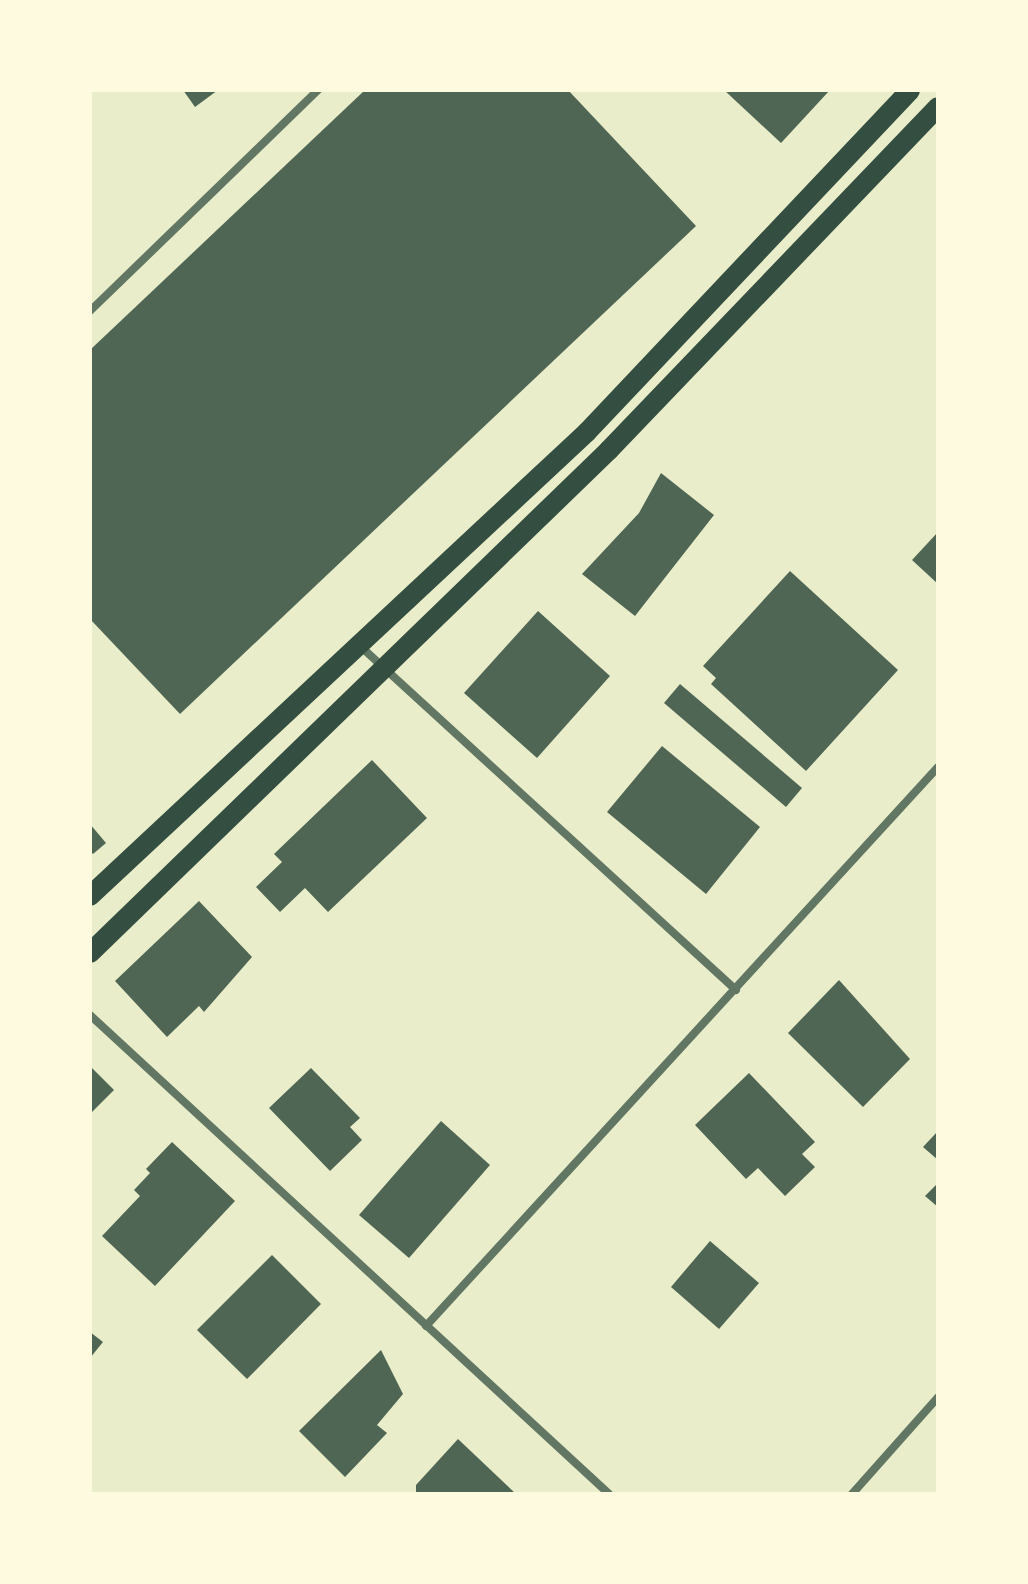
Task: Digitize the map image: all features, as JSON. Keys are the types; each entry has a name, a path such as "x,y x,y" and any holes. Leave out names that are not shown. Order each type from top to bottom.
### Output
{"main road":[{"path":"90,896 587,432 910,90"},
{"path":"90,953 609,450 938,107"}],"street":[{"path":"90,311 318,90"},
{"path":"359,645 382,670 736,990"},
{"path":"426,1326 938,767"},
{"path":"90,1015 609,1494"},
{"path":"852,1494 938,1397"}],"building":[{"path":"183,90 218,90 195,107"},
{"path":"365,90 568,90 696,226 180,714 90,619 90,350"},
{"path":"724,90 830,90 781,143"},
{"path":"661,473 714,515 635,616 582,574 639,513"},
{"path":"938,532 938,584 912,560"},
{"path":"790,571 898,670 806,771 711,684 716,678 703,666"},
{"path":"538,611 610,676 537,758 464,693"},
{"path":"680,684 802,788 786,807 664,703"},
{"path":"662,746 760,827 706,894 607,812"},
{"path":"372,760 427,818 328,912 305,888 280,912 256,887 282,862 274,854"},
{"path":"90,824 106,843 93,854 90,851"},
{"path":"199,901 252,957 204,1012 199,1006 167,1037 115,981"},
{"path":"839,980 910,1059 863,1107 788,1033"},
{"path":"90,1066 114,1090 90,1114"},
{"path":"311,1068 360,1118 350,1127 362,1140 330,1171 269,1108"},
{"path":"749,1073 815,1142 802,1154 815,1167 785,1196 758,1168 746,1179 695,1125"},
{"path":"441,1121 490,1165 409,1258 359,1215"},
{"path":"938,1131 938,1160 923,1147"},
{"path":"172,1142 235,1201 155,1286 102,1236 140,1196 134,1190 150,1173 146,1169"},
{"path":"938,1183 938,1207 925,1196"},
{"path":"710,1241 759,1283 719,1329 671,1287"},
{"path":"272,1255 321,1304 247,1379 197,1330"},
{"path":"90,1332 103,1342 90,1358"},
{"path":"381,1350 403,1394 377,1425 387,1433 345,1477 299,1431"},
{"path":"458,1439 516,1494 416,1494 416,1485"}]}
